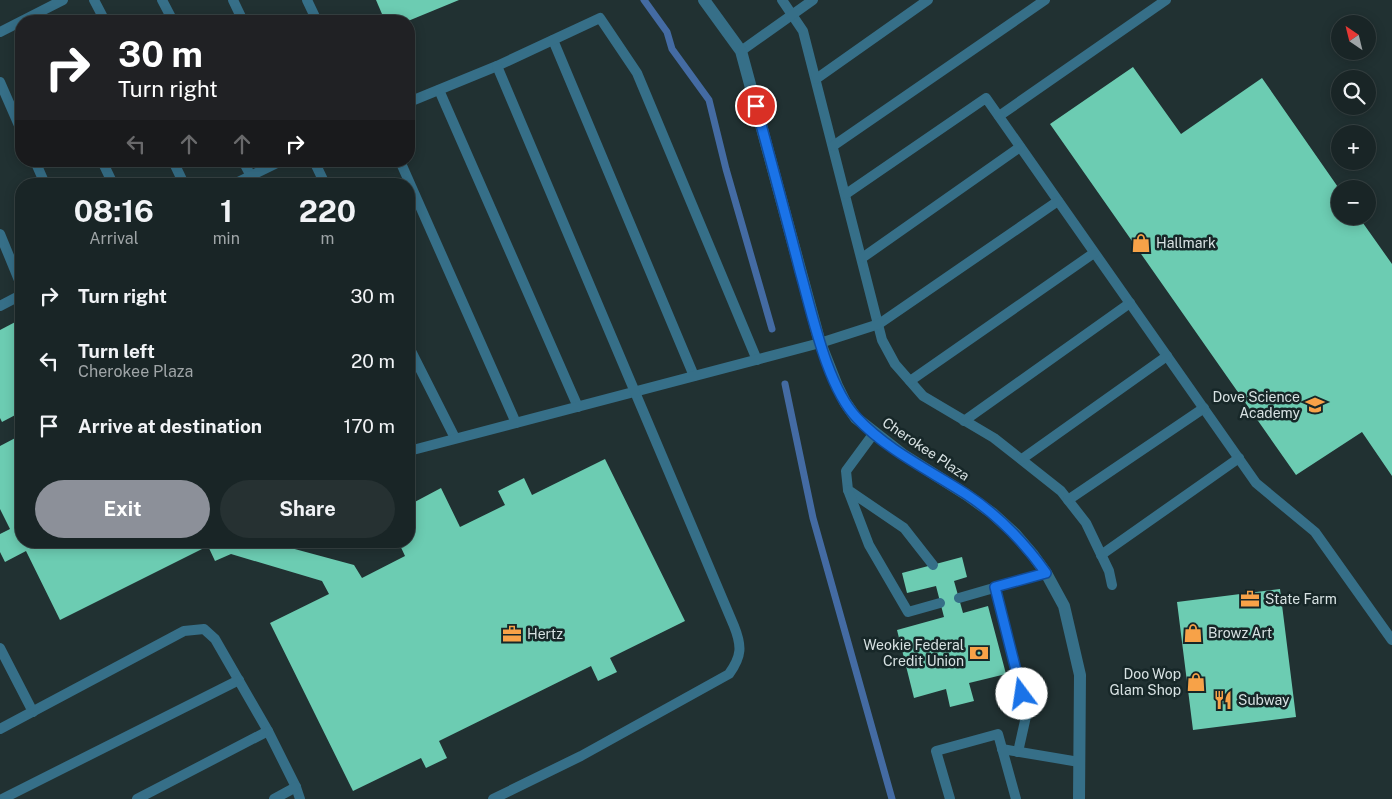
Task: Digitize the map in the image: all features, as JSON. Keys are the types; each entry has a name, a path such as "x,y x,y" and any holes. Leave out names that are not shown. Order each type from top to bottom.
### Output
{"street":[{"name":"Cherokee Plaza","path":"704,0 741,51 820,343 845,402 856,418 874,433 902,454 966,494 992,513 1015,534 1046,573 1064,606 1080,674 1079,799"}],"lane":[{"path":"40,15 63,0"},
{"path":"94,0 102,15"},
{"path":"162,0 169,15"},
{"path":"233,0 241,15"},
{"path":"307,0 314,15"},
{"path":"782,0 803,31 882,340 895,364 923,396 994,438 1061,491 1086,524 1109,571 1112,585"},
{"path":"741,51 813,0"},
{"path":"816,79 928,0"},
{"path":"833,146 1045,0"},
{"path":"998,116 1166,0"},
{"path":"415,100 497,66 600,18 637,73 757,360"},
{"path":"0,32 15,26"},
{"path":"553,40 694,376"},
{"path":"494,799 581,756 729,674 737,662 740,650 739,638 497,66"},
{"path":"0,82 15,116"},
{"path":"439,90 578,407"},
{"path":"846,194 986,98 1256,483 1315,532 1392,640"},
{"path":"862,258 1020,147"},
{"path":"256,178 272,167"},
{"path":"415,195 516,423"},
{"path":"415,449 820,343 878,324 1058,201"},
{"path":"0,234 15,270"},
{"path":"910,381 1094,253"},
{"path":"0,306 15,298"},
{"path":"964,421 1130,303"},
{"path":"1022,459 1167,356"},
{"path":"415,359 455,438"},
{"path":"1068,500 1204,408"},
{"path":"874,433 846,471 848,490 869,545 908,612 940,603"},
{"path":"1101,554 1239,458"},
{"path":"848,490 904,528 933,565"},
{"path":"959,598 1046,573"},
{"path":"995,587 1026,712 1018,752"},
{"path":"0,729 184,631 204,628 215,639 268,731 300,799"},
{"path":"0,648 33,712"},
{"path":"2,799 239,680"},
{"path":"137,799 268,731"},
{"path":"950,799 936,751 998,734 1016,799"},
{"path":"1002,749 1079,762"},
{"path":"274,799 296,787"}],"building":[{"path":"376,0 459,0 415,18 415,15 382,15"},
{"path":"1133,67 1181,134 1262,78 1333,180 1331,180 1331,225 1364,225 1392,264 1392,476 1362,432 1296,475 1050,124"},
{"path":"15,322 15,415 2,422 0,418 0,330"},
{"path":"15,438 15,548 204,548 60,620 26,551 5,562 0,552 0,534 10,529 0,509 0,446"},
{"path":"605,459 685,621 610,658 617,672 598,681 591,666 439,741 447,758 426,768 421,758 353,791 270,623 329,594 322,581 231,554 215,561 209,548 291,548 354,565 362,578 405,556 401,548 415,548 415,502 441,488 460,527 505,505 498,491 524,478 532,495"},
{"path":"962,557 967,577 954,581 963,613 988,606 1006,674 969,683 974,701 950,707 946,689 914,698 897,630 944,617 936,586 907,593 902,573"},
{"path":"1280,589 1296,717 1193,730 1177,602"}],"waterway":[{"path":"644,0 667,32 672,49 709,100 726,169 772,329"},
{"path":"785,384 813,518 892,799"}],"place":[{"name":"Hallmark","path":"1141,243"},
{"name":"Dove Science Academy","path":"1315,405"},
{"name":"State Farm","path":"1250,599"},
{"name":"Browz Art","path":"1193,633"},
{"name":"Hertz","path":"512,634"},
{"name":"Weokie Federal Credit Union","path":"979,653"},
{"name":"Doo Wop Glam Shop","path":"1196,682"},
{"name":"Subway","path":"1223,700"}],"route":[{"path":"756,106 820,343 845,402 856,418 888,444 992,513 1015,534 1046,573 995,587 1022,694"}]}
